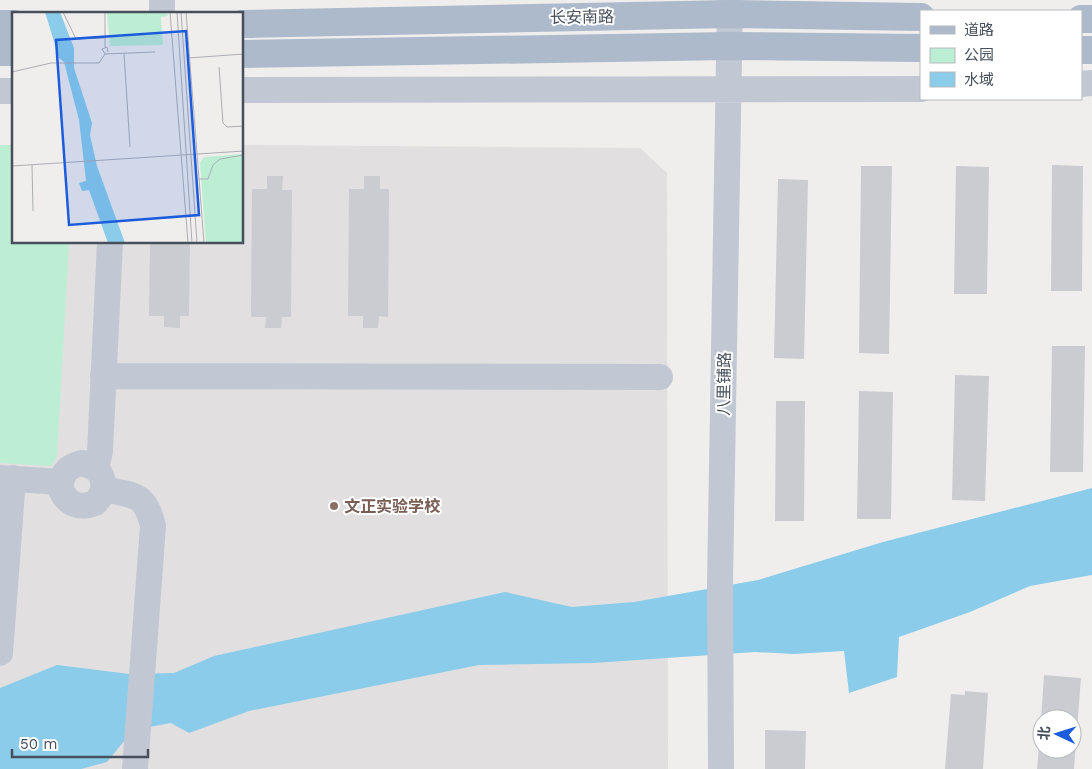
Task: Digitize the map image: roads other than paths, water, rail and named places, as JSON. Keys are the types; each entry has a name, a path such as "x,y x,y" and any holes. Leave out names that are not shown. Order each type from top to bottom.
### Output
{"main road":[{"name":"长安南路","path":"244,24 730,7 920,16"},
{"name":"长安南路","path":"244,54 729,46 920,48"}],"street":[{"name":"八里铺路","path":"721,769 719,661 730,7"},
{"path":"244,90 730,91 920,89"},
{"path":"110,244 100,478 95,503 79,506 65,498 60,482 63,474 74,464 90,464 100,478 138,497 148,507 153,526 136,760"},
{"path":"103,376 660,376"},
{"path":"0,653 6,478 60,482"}],"water":[{"path":"1092,488 1092,575 1030,586 970,612 899,637 897,677 849,693 844,651 793,654 755,652 593,663 479,665 249,711 189,733 171,723 133,730 107,762 81,769 0,769 0,688 57,665 129,674 174,673 214,656 505,592 572,607 634,602 758,580 883,542"}],"place":[{"name":"文正实验学校","path":"334,506"}]}
